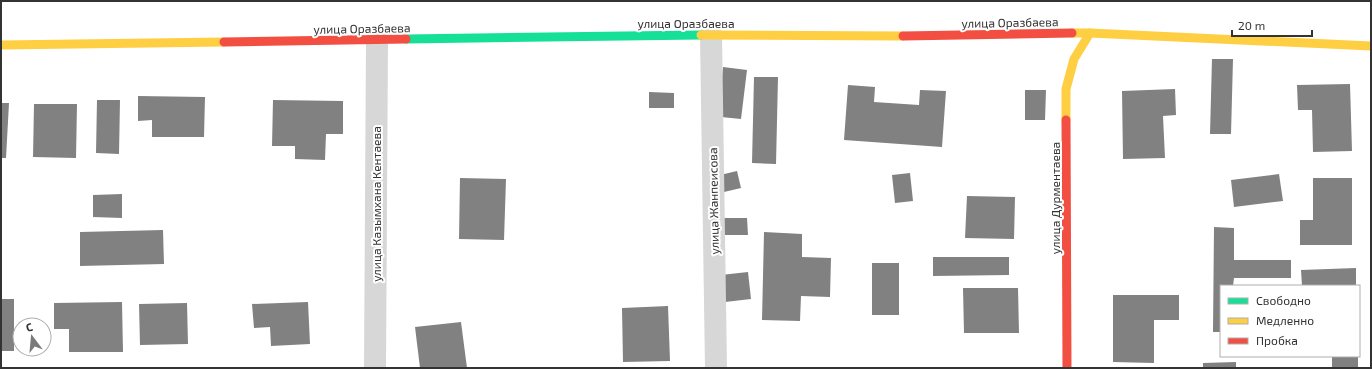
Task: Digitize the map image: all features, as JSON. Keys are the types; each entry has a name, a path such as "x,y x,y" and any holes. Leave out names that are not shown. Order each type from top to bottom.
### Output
{"street":[{"name":"улица Оразбаева","path":"1,45 710,35 884,36 1090,33 1371,46"},
{"name":"улица Дурментаева","path":"1067,368 1066,89 1074,59 1090,33"},
{"name":"улица Жанпеисова","path":"710,35 716,368"},
{"name":"улица Казымхана Кентаева","path":"375,368 377,40"}],"building":[{"path":"1212,59 1233,59 1231,134 1210,134"},
{"path":"723,67 747,70 741,119 721,117 723,98 720,98"},
{"path":"754,77 778,77 776,164 752,163"},
{"path":"1350,84 1352,151 1313,152 1312,110 1298,110 1297,85"},
{"path":"848,85 875,87 874,102 919,105 920,90 946,91 942,147 844,140"},
{"path":"1175,89 1176,115 1163,116 1165,158 1123,159 1122,91"},
{"path":"1025,90 1046,90 1045,120 1025,120"},
{"path":"649,92 674,93 674,108 649,108"},
{"path":"138,96 205,97 204,137 152,137 152,120 138,121"},
{"path":"97,100 120,100 119,154 96,153"},
{"path":"273,100 343,101 343,134 326,134 325,160 295,159 295,146 272,146"},
{"path":"1,103 9,103 6,158 1,158"},
{"path":"34,104 77,104 76,158 33,157"},
{"path":"737,171 741,188 724,192 720,175"},
{"path":"910,173 913,201 895,203 892,175"},
{"path":"1279,174 1283,201 1234,207 1231,180"},
{"path":"460,178 506,179 504,240 459,239"},
{"path":"1313,178 1352,178 1352,245 1300,245 1300,220 1313,220"},
{"path":"122,194 122,218 93,217 93,195"},
{"path":"967,196 1015,197 1014,239 965,238"},
{"path":"723,218 747,218 748,235 724,235"},
{"path":"1214,227 1234,228 1234,260 1291,260 1291,278 1234,278 1233,285 1220,285 1220,332 1213,332"},
{"path":"163,230 164,264 80,266 80,232"},
{"path":"764,232 802,234 802,257 831,258 830,297 801,296 800,321 762,320"},
{"path":"933,257 1009,257 1009,275 933,276"},
{"path":"872,263 899,263 899,315 872,315"},
{"path":"1356,268 1356,285 1302,285 1301,270"},
{"path":"748,272 751,299 725,302 721,275"},
{"path":"963,288 1018,288 1019,333 964,333"},
{"path":"1113,295 1179,295 1179,320 1154,320 1154,363 1113,362"},
{"path":"1,299 14,299 14,317 12,317 12,351 1,351"},
{"path":"122,302 123,352 69,352 69,329 54,329 54,303"},
{"path":"308,302 310,344 271,346 270,327 254,328 252,304"},
{"path":"187,303 188,344 140,345 139,304"},
{"path":"668,306 670,361 623,362 622,308"},
{"path":"461,322 467,368 420,368 415,327"},
{"path":"1332,357 1358,357 1358,368 1332,368"},
{"path":"1236,362 1236,368 1203,368 1203,363"}],"traffic: fast":[{"path":"406,39 701,35"}],"traffic: slow":[{"path":"1072,33 1371,46"},
{"path":"1066,120 1066,89 1074,59 1090,33"},
{"path":"701,35 903,36"},
{"path":"1,45 224,42"}],"traffic: jam":[{"path":"903,36 1072,33"},
{"path":"224,42 406,39"},
{"path":"1066,120 1067,368"}]}
